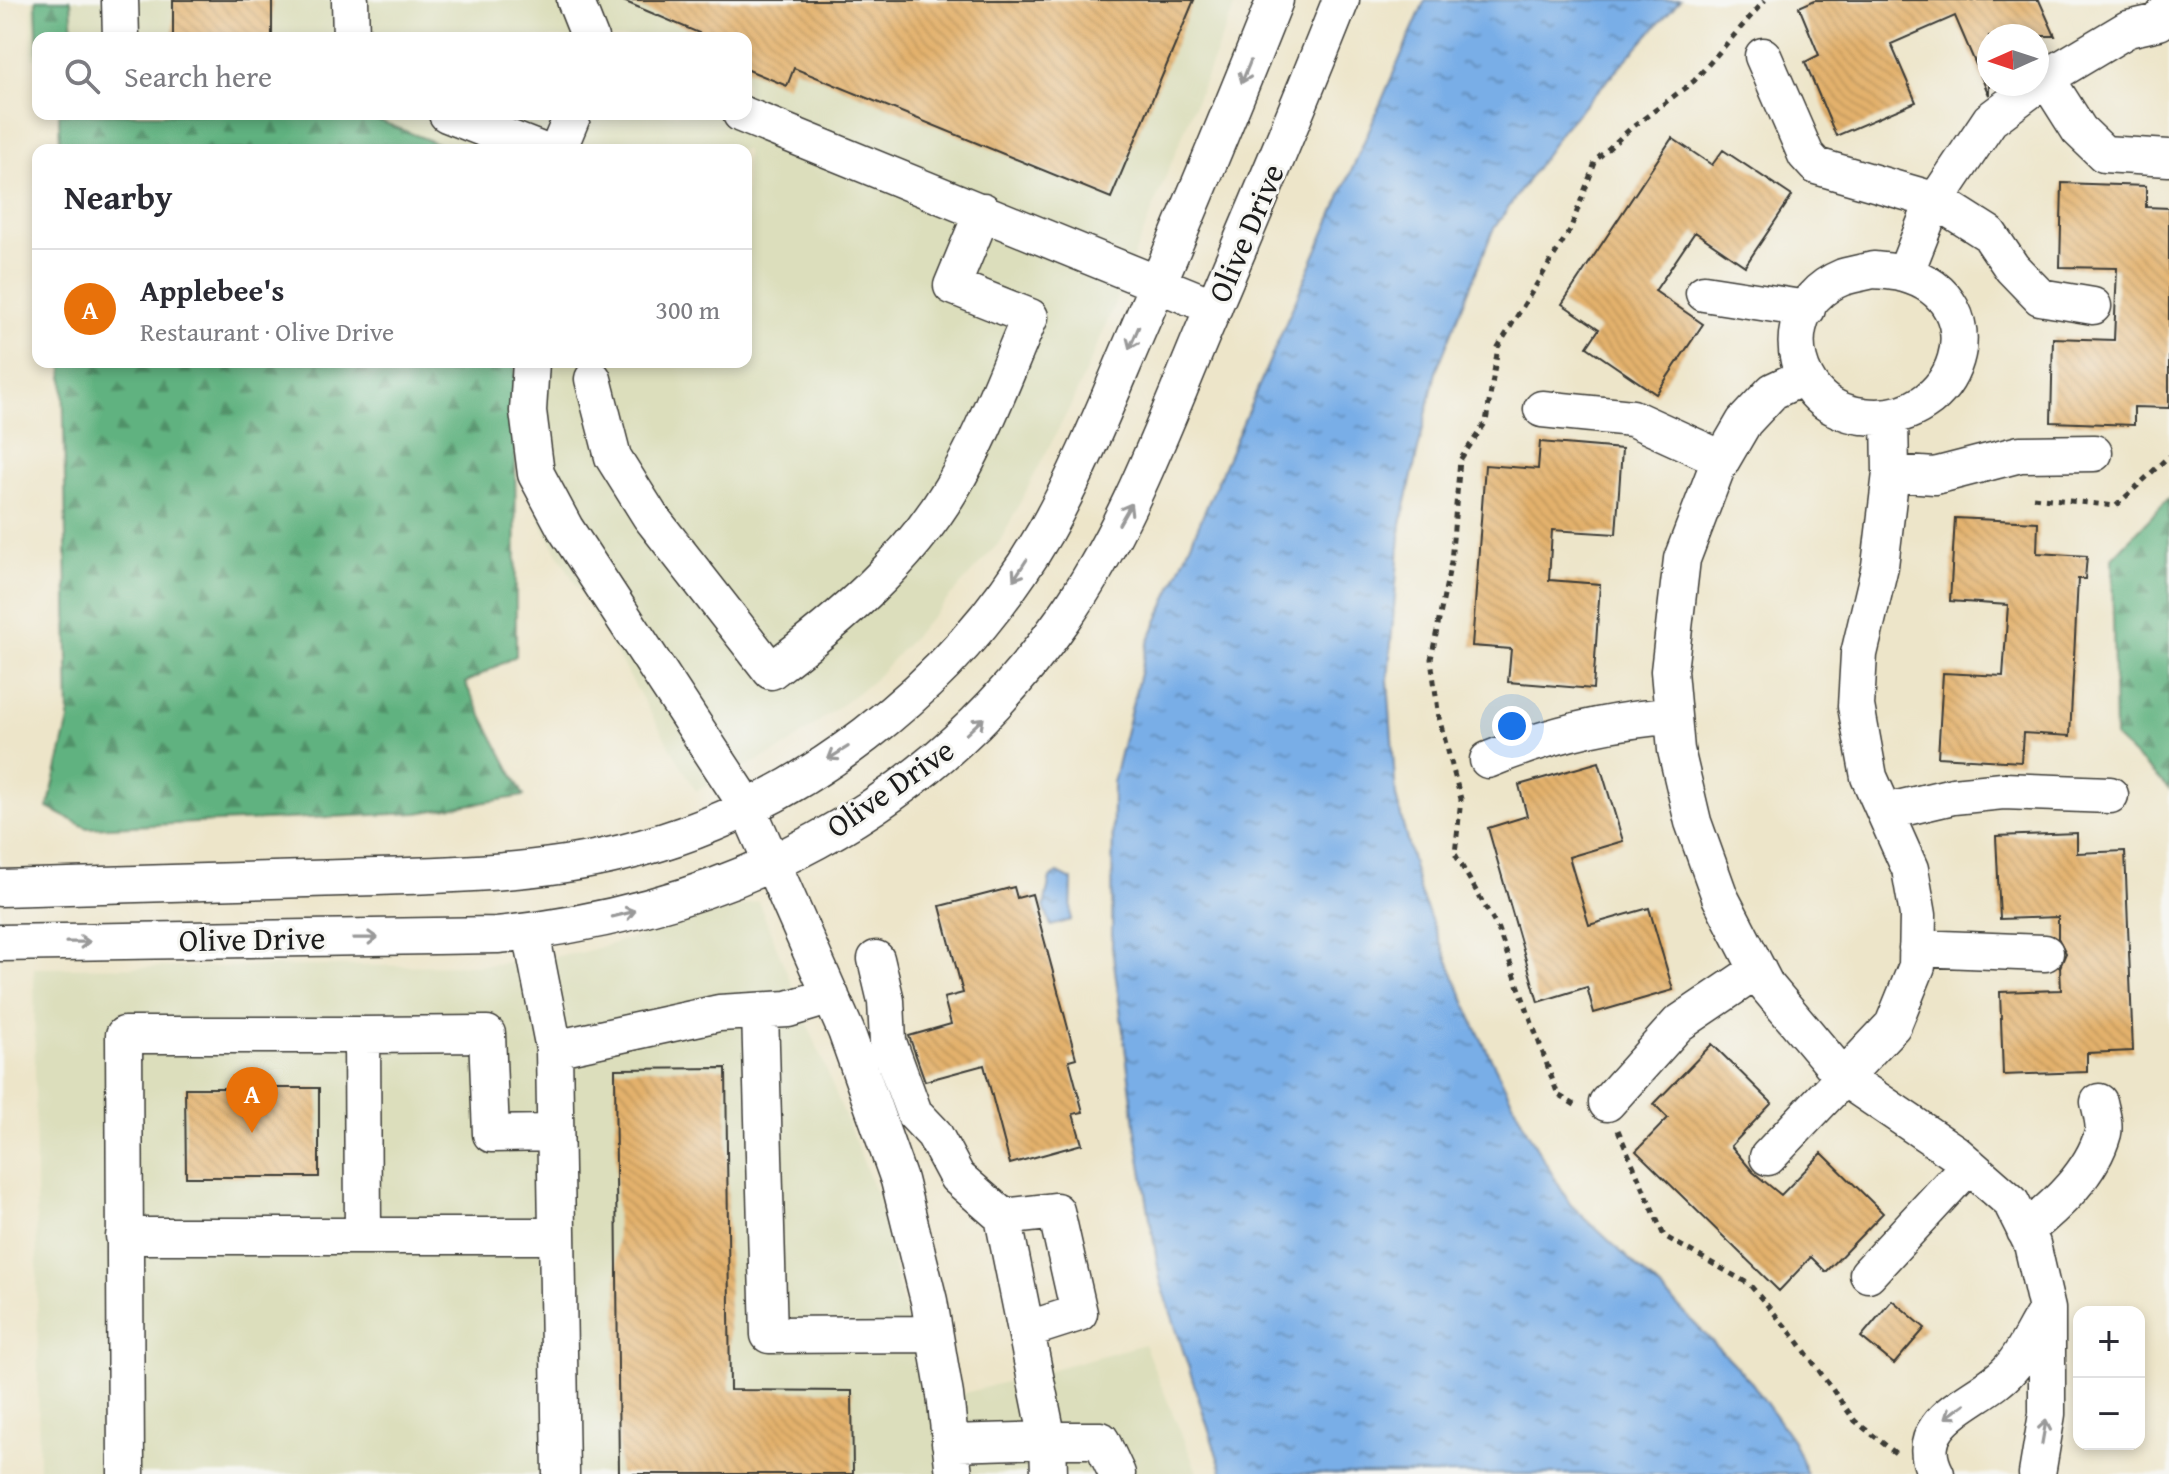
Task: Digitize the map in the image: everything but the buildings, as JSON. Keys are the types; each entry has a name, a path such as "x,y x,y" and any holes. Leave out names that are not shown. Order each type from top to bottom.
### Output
{"street":[{"path":"120,0 121,32"},
{"path":"350,0 351,32"},
{"path":"575,0 588,32"},
{"name":"Olive Drive","path":"0,888 462,875 564,865 625,853 747,806 860,739 938,674 972,636 1021,568 1075,475 1186,223 1275,0"},
{"name":"Olive Drive","path":"0,943 531,932 671,902 727,885 773,864 884,799 942,756 989,712 1029,665 1065,616 1132,502 1341,0"},
{"path":"2049,76 2128,29 2166,19"},
{"path":"1763,56 1806,155 1816,166 1937,201 1989,234 2012,268 2040,297 2093,306"},
{"path":"2049,83 2079,130 2104,154 2169,158"},
{"path":"1905,274 1937,201 1990,120 2022,96"},
{"path":"752,118 1214,307"},
{"path":"462,120 524,144"},
{"path":"560,144 570,120"},
{"path":"593,379 613,457 650,516 771,671 837,622 898,559 950,490 991,408 1030,317 952,286 983,211"},
{"path":"1873,270 1905,274 1933,289 1952,312 1960,340 1955,369 1939,394 1913,411 1890,416 1849,415 1822,400 1803,377 1795,349 1799,320 1816,295 1842,278 1873,270"},
{"path":"1704,293 1807,309"},
{"path":"531,368 528,411 536,474 565,528 747,806 831,996 899,1180 934,1334 952,1458 1049,1457 1101,1440 1117,1474"},
{"path":"1803,377 1773,391 1744,422 1722,459 1682,559 1669,671 1676,750 1693,822 1720,897 1765,984 1843,1077 1969,1165 2011,1202 2032,1244 2047,1309 2047,1414 2037,1474"},
{"path":"1542,409 1632,418 1722,459"},
{"path":"1768,1157 1893,1025 1917,966 1918,915 1910,869 1869,777 1856,706 1859,654 1880,566 1891,473 1890,416"},
{"path":"1891,473 1935,476 2020,454 2094,453"},
{"path":"1488,760 1545,736 1627,719 1673,716"},
{"path":"1885,812 1953,796 2003,791 2110,795"},
{"path":"531,932 554,1049 561,1474"},
{"path":"1917,948 2045,953"},
{"path":"876,959 886,1001 888,1042 914,1113 934,1134 957,1177 1003,1217 1049,1457"},
{"path":"1607,1103 1678,1024 1758,970"},
{"path":"554,1049 719,1013 788,1009 831,996"},
{"path":"760,1011 769,1335 934,1334"},
{"path":"126,1474 124,1035 487,1034 491,1134 555,1133"},
{"path":"362,1035 363,1236"},
{"path":"2025,1231 2063,1200 2088,1162 2104,1131 2099,1102"},
{"path":"1868,1274 1969,1165"},
{"path":"1003,1217 1056,1211 1079,1313 1026,1330"},
{"path":"124,1236 557,1236"},
{"path":"1936,1474 1929,1461 1935,1428 1952,1409 1976,1398 2005,1375 2047,1309"}],"path":[{"path":"2033,497 2116,506 2169,456"}],"shaded area":[{"path":"32,0 1237,0 1071,405 999,543 873,681 784,748 696,791 542,526 522,457 516,368 752,368 752,144 418,144 346,120 752,120 752,32 32,32"},
{"path":"758,901 879,1200 925,1404 1144,1344 1198,1474 39,1474 34,968 487,965 580,953"}],"green space":[{"path":"36,0 71,0 73,32 37,32"},
{"path":"59,120 377,120 439,144 60,144"},
{"path":"63,368 515,368 516,656 465,683 524,796 417,813 87,828 48,808 69,720"},
{"path":"2169,498 2169,789 2115,738 2112,558"}],"water":[{"path":"1425,0 1680,0 1563,129 1493,230 1436,372 1401,524 1388,680 1396,796 1420,893 1475,1026 1528,1133 1570,1204 1667,1295 1752,1383 1793,1441 1807,1474 1223,1474 1160,1279 1137,1139 1112,947 1113,782 1147,645"},
{"path":"1058,873 1072,880 1071,920 1051,926 1044,907 1050,878"}],"place":[{"name":"Applebee's","path":"252,1133"}]}
